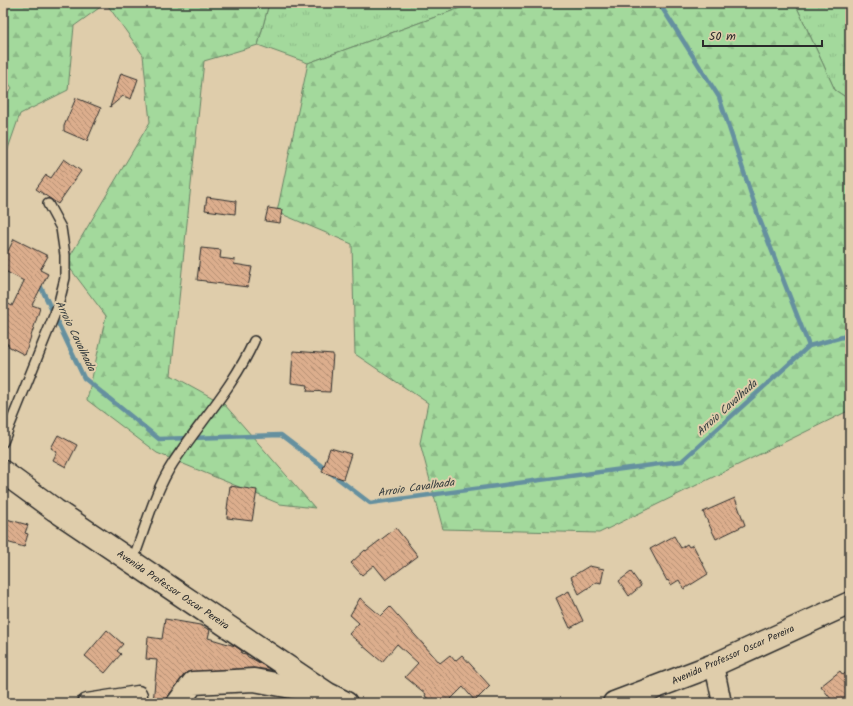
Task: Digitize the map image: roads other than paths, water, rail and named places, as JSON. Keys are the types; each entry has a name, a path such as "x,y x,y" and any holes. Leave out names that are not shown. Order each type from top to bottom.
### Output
{"main road":[{"name":"Avenida Professor Oscar Pereira","path":"3,472 132,562 337,698"},
{"name":"Avenida Professor Oscar Pereira","path":"614,703 714,665 850,603"},
{"path":"178,703 193,683 254,680 337,698"}],"street":[{"path":"714,665 722,703"},
{"path":"87,703 138,695"}],"lane":[{"path":"3,442 58,306 64,278 65,255 61,228 48,204"},
{"path":"132,562 162,484 173,464 243,365 254,341"}],"waterway":[{"path":"659,3 719,97 758,215 809,346"},
{"name":"Arroio Cavalhada","path":"39,283 84,378 159,439 281,435 370,503 682,461 809,346 850,335"}]}
